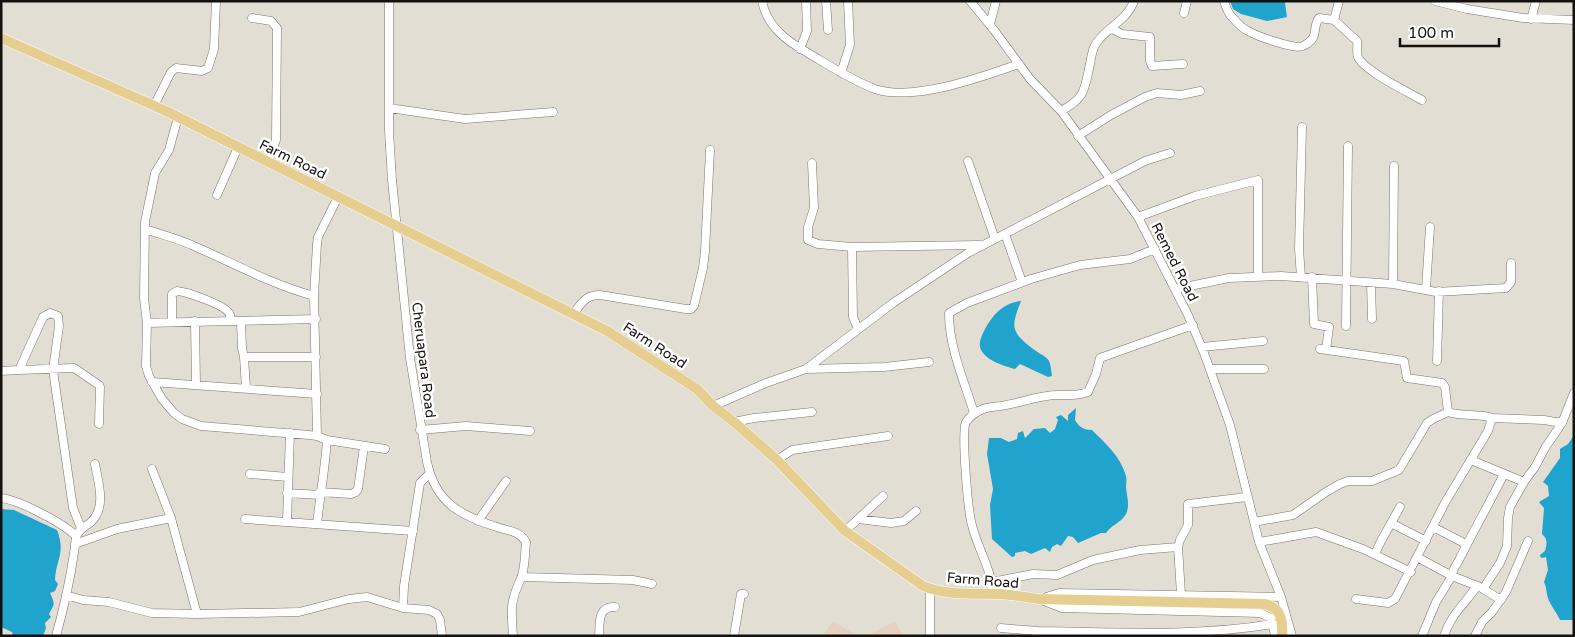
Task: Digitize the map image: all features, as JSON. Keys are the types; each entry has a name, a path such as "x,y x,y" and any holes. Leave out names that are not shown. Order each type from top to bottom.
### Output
{"main road":[{"name":"Farm Road","path":"1,38 154,106 607,331 696,389 713,406 777,460 844,531 930,589 1039,599"},
{"path":"1039,599 1271,605 1279,612 1282,619 1278,636"}],"street":[{"path":"154,106 176,68 202,71 208,68 214,49 216,1"},
{"name":"Cheruapara Road","path":"389,1 389,108 392,180 410,358 420,430 429,474 443,499 460,513 478,521 522,535 526,542 522,577 516,588 512,604 513,636"},
{"path":"762,1 771,26 780,35 841,73 876,89 897,93 931,89 962,82 1019,64"},
{"path":"800,49 807,31 806,1"},
{"path":"826,1 828,30"},
{"path":"841,73 850,44 848,1"},
{"name":"Remed Road","path":"970,1 990,24 1030,79 1061,111 1138,217 1175,289 1202,347 1230,425 1259,542 1281,598 1292,636"},
{"path":"990,24 996,1"},
{"path":"1061,111 1076,103 1082,96 1096,44 1126,15 1134,1"},
{"path":"1184,13 1187,1"},
{"path":"1224,1 1230,15 1248,31 1296,48 1313,38 1316,34 1319,18 1334,20 1357,41 1358,57 1372,72 1422,100"},
{"path":"1334,20 1339,1"},
{"path":"1435,1 1467,9 1531,18 1574,20"},
{"path":"1531,18 1536,1"},
{"path":"252,18 270,21 277,28 276,140 268,162"},
{"path":"1112,28 1122,34 1150,37 1150,60 1152,66 1183,64"},
{"path":"1078,136 1111,115 1145,97 1157,93 1181,95 1200,91"},
{"path":"389,108 465,119 553,112"},
{"path":"178,118 169,150 155,173 145,229 144,298 147,323 146,366 152,382 162,399 182,419 201,426 318,436 326,440 385,449"},
{"path":"1302,127 1299,249 1302,277"},
{"path":"1346,326 1348,146"},
{"path":"218,195 238,147"},
{"path":"573,314 586,298 592,295 686,309 691,309 694,306 705,251 710,150"},
{"path":"806,369 931,276 982,245 1145,161 1170,153"},
{"path":"968,161 995,239"},
{"path":"812,163 814,208 808,227 808,240 818,244 852,247 982,245"},
{"path":"1393,284 1394,166"},
{"path":"1138,217 1195,196 1258,180 1258,277"},
{"path":"318,436 314,296 318,237 338,197"},
{"path":"1426,289 1430,227"},
{"path":"145,229 195,246 296,291 314,296"},
{"path":"1005,234 1022,282"},
{"path":"852,247 853,317 858,329"},
{"path":"974,413 957,364 949,330 949,313 1022,282 1080,265 1130,259 1155,250"},
{"path":"1175,289 1229,278 1258,277 1312,277 1393,284 1439,292 1506,288 1511,282 1511,263"},
{"path":"1312,277 1314,324 1328,327 1323,349 1404,360 1407,378 1442,383 1445,387 1448,412"},
{"path":"1371,283 1372,319"},
{"path":"172,322 172,294 177,291 221,307 229,313 232,322"},
{"path":"1437,361 1439,292"},
{"path":"19,370 43,318 50,313 58,316 53,370 73,508 81,528"},
{"path":"147,323 316,319"},
{"path":"195,321 196,385"},
{"path":"241,322 246,388"},
{"path":"992,594 992,582 973,531 968,503 963,437 965,423 974,413 985,408 1028,401 1042,396 1076,396 1088,392 1096,374 1100,358 1192,325"},
{"path":"1202,347 1263,341"},
{"path":"244,356 316,357"},
{"path":"713,406 766,383 806,369 884,367 930,362"},
{"path":"1,372 74,368 99,384 101,390 99,424"},
{"path":"1210,369 1264,369"},
{"path":"152,382 317,394"},
{"path":"1444,636 1448,622 1500,563 1507,546 1510,507 1562,423 1574,393"},
{"path":"734,422 812,412"},
{"path":"1254,522 1294,515 1340,484 1348,481 1372,481 1399,470 1427,424 1448,412 1469,416 1544,420 1562,423"},
{"path":"1356,599 1388,603 1395,599 1411,572 1433,527 1488,431 1492,418"},
{"path":"420,430 466,426 530,431"},
{"path":"287,522 290,433"},
{"path":"777,460 792,450 888,436"},
{"path":"317,524 326,440"},
{"path":"288,493 351,494 356,492 364,446"},
{"path":"1471,460 1524,482"},
{"path":"56,636 66,595 75,540 81,528 92,522 98,514 100,493 95,464"},
{"path":"152,469 171,518 197,614"},
{"path":"250,474 288,477"},
{"path":"403,608 404,586 420,483 429,474"},
{"path":"1422,636 1436,602 1452,576 1452,571 1504,474"},
{"path":"478,521 506,481"},
{"path":"844,531 884,496"},
{"path":"1181,594 1178,548 1188,525 1188,504 1248,497"},
{"path":"1,498 13,501 66,527 75,540"},
{"path":"1375,554 1400,508"},
{"path":"858,519 892,523 904,522 916,511"},
{"path":"75,540 171,518"},
{"path":"245,519 413,531"},
{"path":"1391,523 1426,541"},
{"path":"1433,527 1466,544"},
{"path":"1259,542 1316,532 1375,554 1411,572"},
{"path":"1475,636 1482,622 1492,612 1506,592 1528,541"},
{"path":"992,582 1033,574 1057,575 1092,560 1140,550 1178,548"},
{"path":"1417,557 1452,576 1480,587 1501,600"},
{"path":"522,577 633,580 652,584"},
{"path":"930,589 930,636"},
{"name":"Farm Road","path":"1039,599 1059,593 1181,594 1281,598"},
{"path":"734,636 741,594 744,594"},
{"path":"66,595 83,600 109,602 143,612 197,614 299,612 367,597 403,608 429,610 437,614 440,620 442,636"},
{"path":"1039,599 1062,608 1260,613 1269,616 1278,636"},
{"path":"599,636 600,616 603,611 610,607 615,607"},
{"path":"1001,628 1036,633 1165,634 1252,628 1273,624"}],"shaded area":[{"path":"833,621 856,635 870,635 895,621 902,635 827,636 824,634"}],"water":[{"path":"1230,1 1287,1 1285,3 1287,17 1267,21 1241,14 1233,9"},
{"path":"1021,301 1014,324 1017,334 1048,359 1052,376 1048,377 1020,364 1015,369 1001,365 987,357 980,348 982,336 994,315 1008,304"},
{"path":"1076,408 1075,420 1082,428 1092,430 1120,462 1126,478 1128,508 1126,514 1106,533 1101,533 1078,543 1073,537 1068,536 1061,546 1057,544 1052,547 1050,552 1045,548 1031,554 1025,551 1015,553 1015,556 1012,557 992,539 990,505 993,489 987,454 989,438 1001,438 1009,442 1017,439 1018,433 1023,431 1025,438 1034,429 1045,428 1050,433 1055,429 1058,420 1056,417 1061,415 1068,421 1068,415"},
{"path":"1574,435 1574,618 1573,620 1560,620 1549,600 1544,582 1548,570 1546,557 1541,558 1540,555 1545,551 1546,542 1542,534 1544,508 1539,502 1549,496 1548,486 1543,482 1560,458 1560,449 1568,444"},
{"path":"1,509 14,510 57,530 60,538 61,550 55,580 58,584 55,591 50,593 54,604 49,614 51,617 45,623 46,628 43,636 13,636 12,632 1,627"}]}
